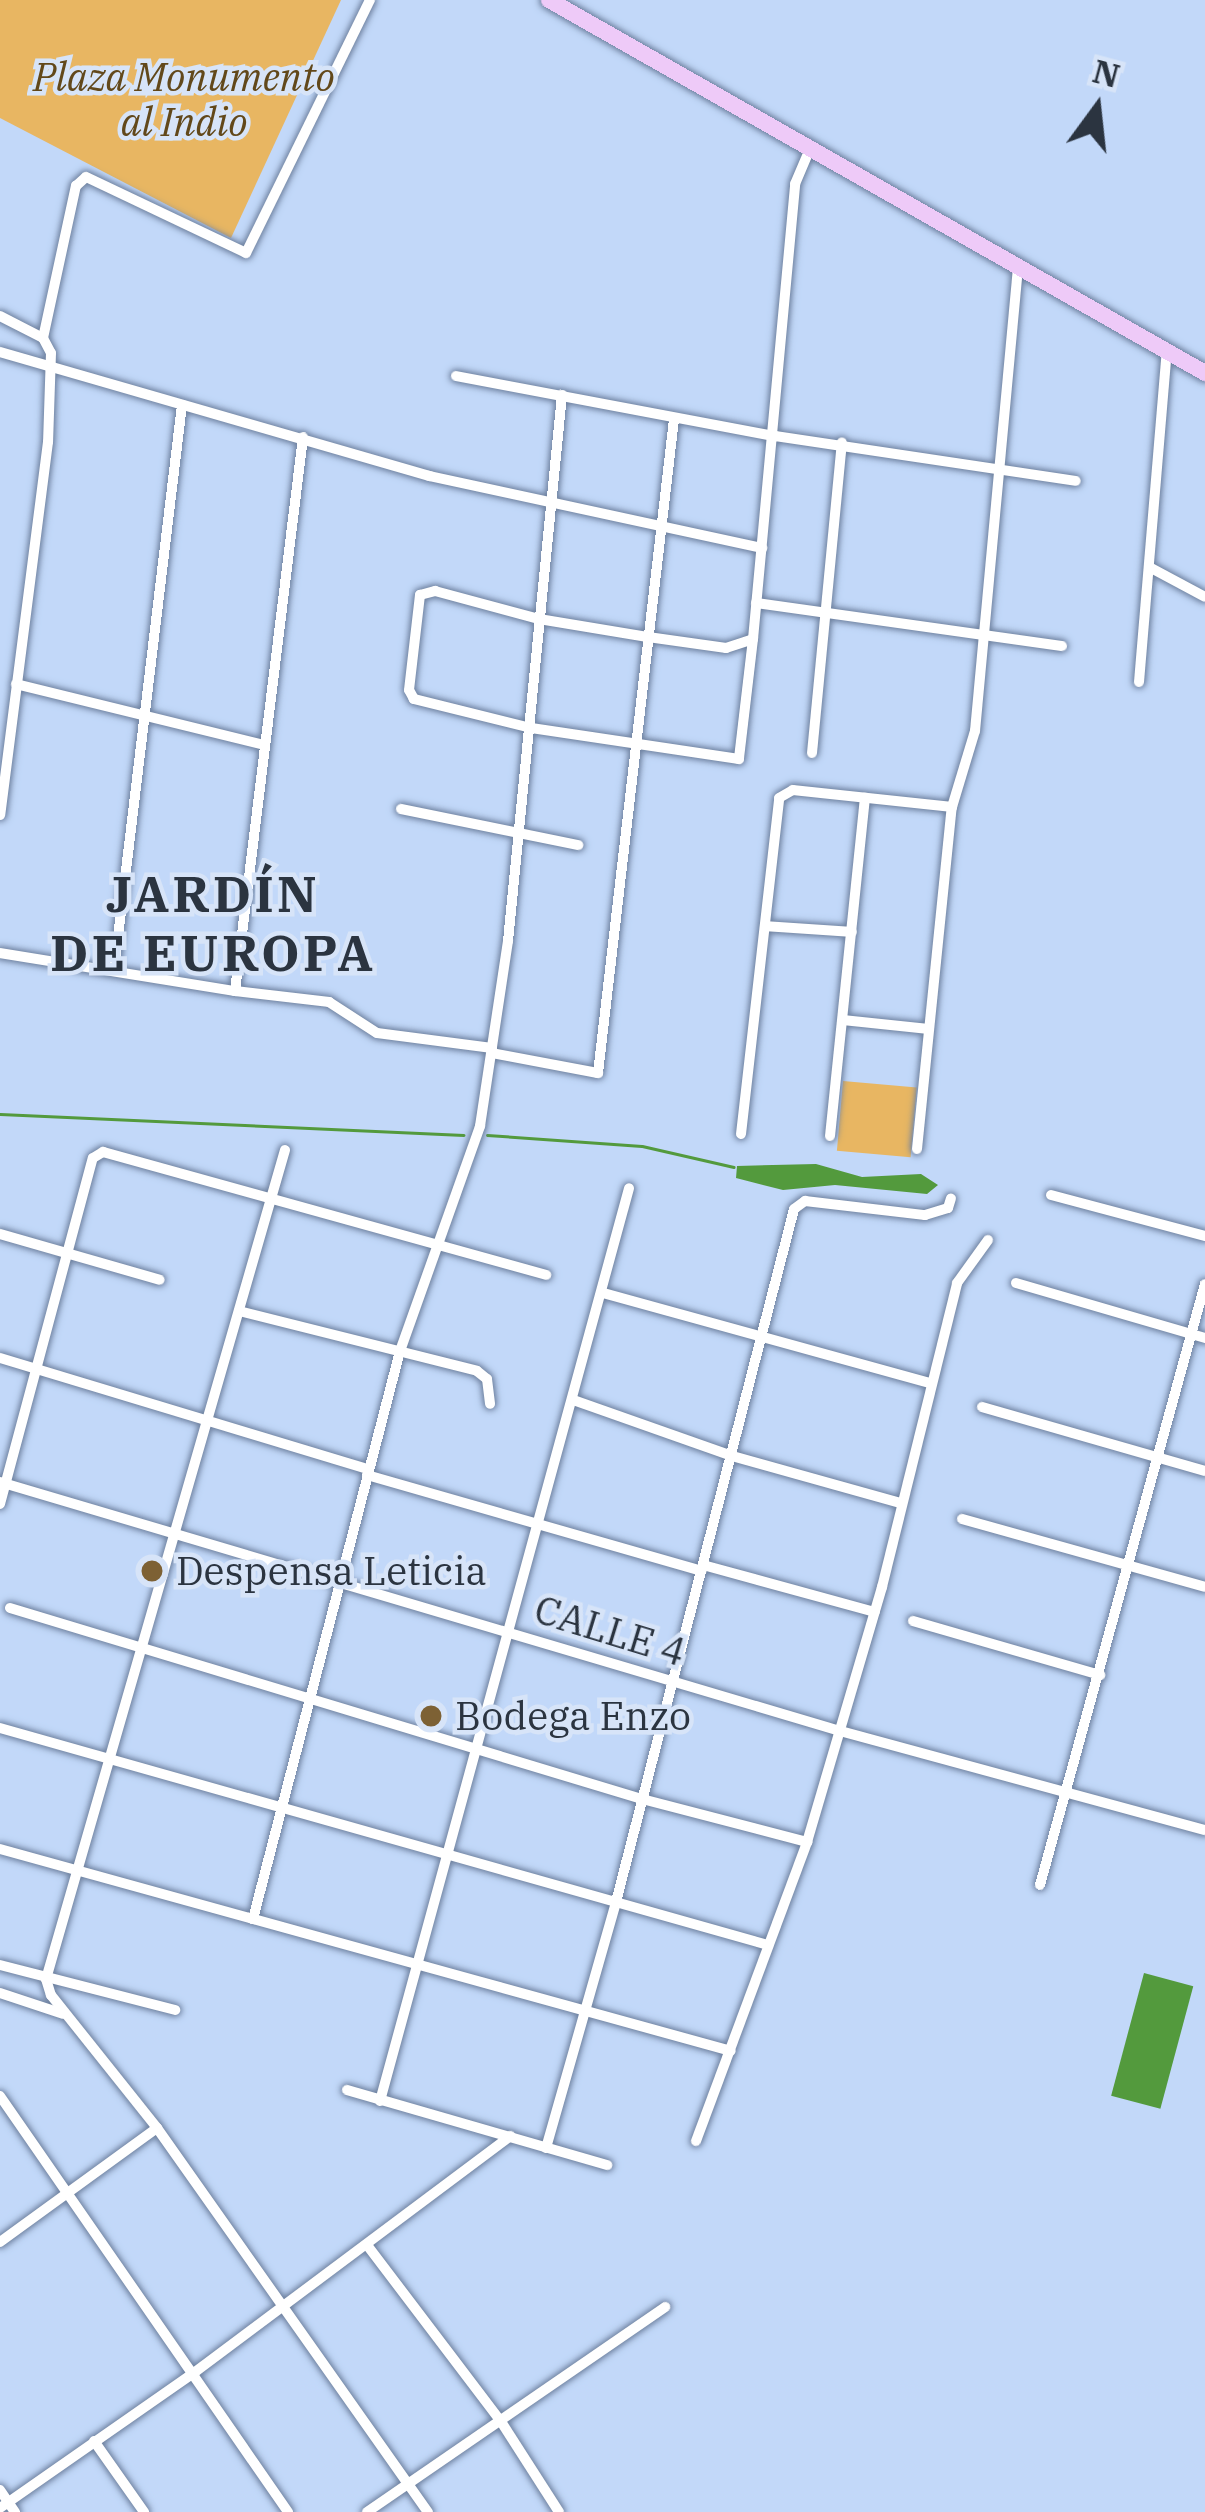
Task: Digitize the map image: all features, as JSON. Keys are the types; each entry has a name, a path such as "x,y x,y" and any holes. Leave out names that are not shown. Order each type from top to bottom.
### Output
{"highway":[{"path":"549,0 1205,373"}],"street":[{"path":"43,338 76,186 86,177 245,253 370,0"},
{"path":"753,639 726,648 539,619 451,593 420,595 409,690 413,698 531,728 739,759 753,639 762,548 776,436 795,184 809,151"},
{"path":"917,1149 952,807 975,731 1018,268"},
{"path":"0,316 43,338 51,353 47,442 0,815"},
{"path":"0,352 550,506 762,548"},
{"path":"1139,682 1167,352"},
{"path":"456,376 674,419 1076,482"},
{"path":"253,1919 400,1351 480,1126 531,728 562,394"},
{"path":"114,970 182,405"},
{"path":"0,953 329,1002 377,1034 598,1073 674,419"},
{"path":"235,991 303,437"},
{"path":"812,753 842,442"},
{"path":"1151,568 1205,597"},
{"path":"756,603 826,608 1062,646"},
{"path":"16,684 265,745"},
{"path":"0,715 13,710"},
{"path":"741,1134 778,798 793,790 952,807"},
{"path":"830,1136 865,798"},
{"path":"400,809 578,845"},
{"path":"765,926 852,932"},
{"path":"843,1020 929,1030"},
{"path":"285,1150 46,1978 66,2015 157,2128 428,2512"},
{"path":"0,1504 93,1158 103,1153 546,1275"},
{"path":"380,2101 629,1188"},
{"path":"1051,1195 1205,1236"},
{"path":"546,2148 616,1902 794,1209 805,1202 925,1215 948,1208 951,1198"},
{"path":"0,1234 160,1280"},
{"path":"696,2141 807,1841 875,1612 957,1283 988,1240"},
{"path":"1016,1283 1205,1338"},
{"path":"1040,1886 1205,1284"},
{"path":"603,1293 930,1383"},
{"path":"239,1312 477,1371 487,1379 490,1404"},
{"path":"0,1358 368,1472 875,1612"},
{"path":"573,1400 732,1456 900,1503"},
{"path":"982,1407 1205,1471"},
{"name":"CALLE 4","path":"3,1483 840,1731 1205,1830"},
{"path":"962,1519 1205,1587"},
{"path":"10,1608 309,1694 643,1799 807,1841"},
{"path":"913,1621 1100,1675"},
{"path":"0,1728 768,1945"},
{"path":"0,1849 731,2051"},
{"path":"0,1965 176,2010"},
{"path":"0,1993 66,2015"},
{"path":"347,2090 607,2165"},
{"path":"0,2096 288,2512"},
{"path":"0,2242 157,2128"},
{"path":"0,2490 8,2508 511,2137"},
{"path":"367,2245 500,2420 559,2512"},
{"path":"368,2512 665,2306"},
{"path":"94,2441 144,2512"}],"green space":[{"name":"Plaza Monumento al Indio","path":"0,0 341,0 231,238 0,118"},
{"path":"843,1081 917,1087 911,1157 837,1151"}],"shaded area":[{"path":"816,1164 862,1177 921,1174 938,1185 927,1194 835,1185 783,1190 736,1178 737,1166"},
{"path":"1144,1973 1193,1986 1160,2109 1111,2096"}],"waterway":[{"path":"0,1114 464,1135"},
{"path":"487,1135 642,1146 734,1167"}],"place":[{"name":"Despensa Leticia","path":"152,1571"},
{"name":"Bodega Enzo","path":"431,1716"}],"district":[{"name":"JARDÍN DE EUROPA","path":"213,923"}]}
